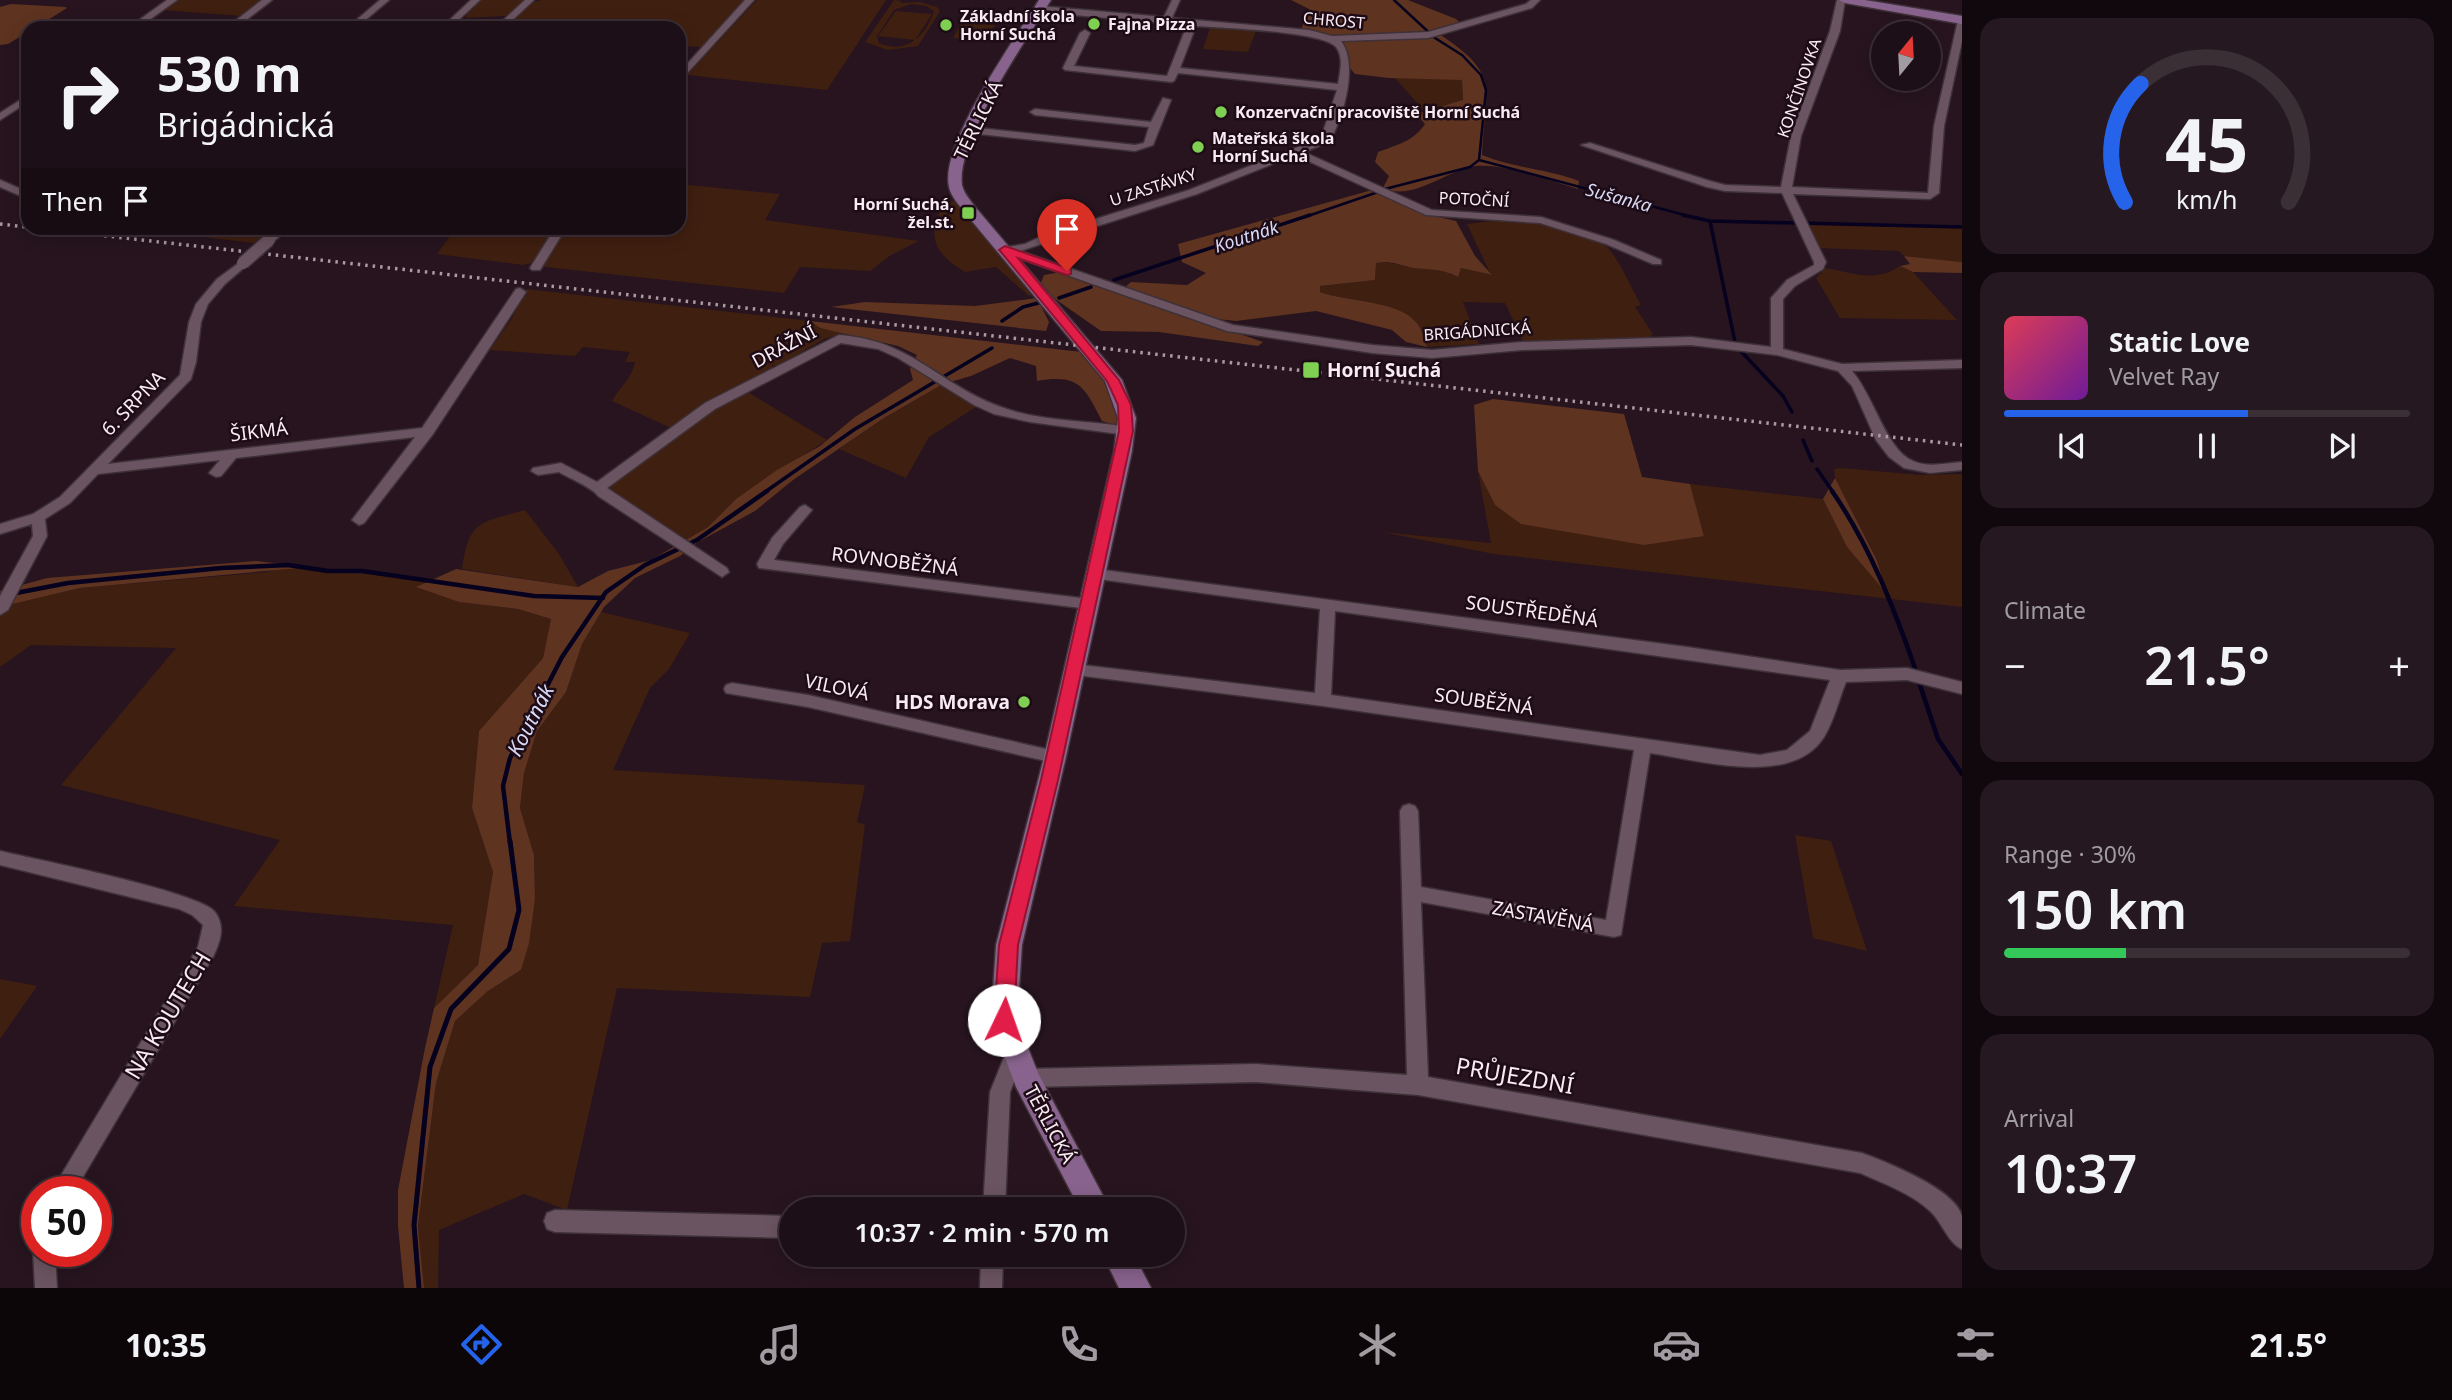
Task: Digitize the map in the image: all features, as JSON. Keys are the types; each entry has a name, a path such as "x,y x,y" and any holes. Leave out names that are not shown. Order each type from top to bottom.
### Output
{"main road":[{"path":"1845,0 1962,20"},
{"name":"TĚRLICKÁ","path":"1043,4 987,96 970,130 956,161 955,185 971,211 1113,380 1124,405 1126,431 1096,574 1009,945 1004,1020 1026,1078 1089,1197"},
{"path":"1125,1267 1136,1288"}],"street":[{"path":"142,21 173,0"},
{"path":"240,21 268,0"},
{"path":"360,21 385,0"},
{"path":"453,21 476,0"},
{"path":"507,21 530,0"},
{"path":"686,71 750,0"},
{"path":"1167,20 1177,0"},
{"name":"CHROST","path":"1043,4 1192,23 1309,33 1332,39 1432,35 1529,6 1536,0"},
{"name":"KONČINOVKA","path":"1786,190 1796,136 1845,0"},
{"path":"1586,145 1724,188 1930,196 1934,193 1939,126 1962,20"},
{"path":"1085,33 1068,68 1171,79 1192,23"},
{"name":"U ZASTÁVKY","path":"1005,250 1028,247 1048,237 1193,192 1325,140 1329,135 1345,59 1342,48 1332,39"},
{"path":"1175,70 1340,87"},
{"path":"970,130 1135,148 1148,145 1166,100"},
{"path":"0,117 21,106"},
{"path":"1035,112 1155,125"},
{"name":"POTOČNÍ","path":"1296,152 1430,213 1455,217 1541,220 1610,242 1657,262"},
{"path":"0,183 21,193"},
{"path":"1777,351 1777,298 1791,283 1819,267 1820,262 1786,190"},
{"name":"6. SRPNA","path":"0,529 38,517 65,500 186,376 192,357 195,321 202,305 218,285 275,235"},
{"path":"536,268 556,235"},
{"name":"BRIGÁDNICKÁ","path":"1005,250 1216,324 1290,338 1433,354 1522,346 1655,340 1716,342 1777,351 1842,368 1962,363"},
{"path":"359,520 428,431 520,292"},
{"name":"DRÁŽNÍ","path":"599,487 709,407 839,340 852,339 870,343 913,362 995,410 1017,416 1126,431"},
{"path":"1842,368 1854,378 1883,443 1898,458 1914,466 1933,469 1962,467"},
{"name":"ŠIKMÁ","path":"96,470 428,431"},
{"path":"216,473 233,453"},
{"path":"538,471 561,467 586,483 599,487 603,493 722,572"},
{"name":"ROVNOBĚŽNÁ","path":"805,510 777,541 764,564 1089,604"},
{"path":"0,610 40,536 38,517"},
{"name":"SOUSTŘEDĚNÁ","path":"1096,574 1840,676 1907,674 1962,688"},
{"path":"1323,700 1328,605"},
{"name":"SOUBĚŽNÁ","path":"1074,670 1323,700 1760,762 1792,756 1817,735 1840,676"},
{"name":"VILOVÁ","path":"732,689 808,701 1055,757"},
{"name":"ZASTAVĚNÁ","path":"1413,893 1614,929 1643,745"},
{"path":"1409,811 1418,1085"},
{"name":"NA KOUTECH","path":"0,858 180,902 206,912 212,921 214,930 206,951 72,1176"},
{"path":"995,1197 1000,1091 1016,1051"},
{"name":"PRŮJEZDNÍ","path":"1026,1078 1256,1073 1418,1085 1862,1163 1917,1188 1937,1202 1951,1218 1962,1238"},
{"path":"555,1221 779,1227"},
{"path":"45,1267 46,1288"},
{"path":"991,1288 992,1267"}],"shaded area":[{"path":"177,0 265,0 243,16 161,10"},
{"path":"481,0 524,0 506,16 466,18 467,13"},
{"path":"745,0 701,47 686,46 686,21 512,21 534,2"},
{"path":"757,0 886,0 827,90 687,75"},
{"path":"894,0 901,1 900,3 920,2 937,7 940,11 918,46 888,50 865,42","holes":["911,4 926,6 934,11 926,28 914,41 898,47 879,43 877,36 894,10"]},
{"path":"1291,0 1408,0 1456,19 1460,23 1436,32 1471,59 1485,83 1482,155 1579,181 1578,189 1527,173 1487,166 1465,169 1406,191 1383,188 1389,176 1375,162 1378,152 1405,142 1421,130 1425,124 1415,113 1463,100 1462,80 1355,74 1348,66 1347,56 1340,42 1301,30 1309,9"},
{"path":"11,4 67,8 46,21 21,21 21,36 8,44 0,45 0,7"},
{"path":"896,11 932,14 915,40 878,36"},
{"path":"962,22 995,25 986,41 953,38"},
{"path":"1210,28 1256,31 1248,52 1203,49"},
{"path":"1395,78 1462,79 1463,100 1425,112"},
{"path":"686,185 780,194 765,220 919,241 891,255 870,271 800,267 784,293 545,267 542,264 559,235 686,235"},
{"path":"1372,190 1421,213 1456,221 1475,256 1492,275 1461,268 1458,277 1439,270 1381,262 1376,263 1375,280 1320,286 1320,292 1385,305 1408,315 1420,327 1427,347 1406,342 1392,330 1316,311 1236,321 1217,319 1125,287 1131,282 1187,285 1206,273 1182,262 1178,244"},
{"path":"955,200 1034,294 1029,296 996,267 965,272 940,251 934,235 938,215 944,204"},
{"path":"1501,220 1569,230 1605,245 1615,257 1641,305 1635,307 1653,334 1649,338 1524,343 1505,303 1463,302 1479,344 1427,347 1420,327 1397,309 1320,292 1320,286 1375,280 1376,263 1435,269 1457,277 1461,268 1491,275 1467,224"},
{"path":"1805,222 1962,227 1962,262 1904,256 1899,251 1817,248"},
{"path":"204,235 264,235 254,243 203,237"},
{"path":"451,235 553,235 536,262 523,265 437,254"},
{"path":"1904,256 1962,262 1962,273 1913,272 1900,266 1910,264"},
{"path":"1900,266 1913,272 1957,320 1840,318 1816,278 1826,268 1873,275"},
{"path":"1061,272 1263,342 1258,346 1159,332 1101,331 1048,294 1040,285 1044,275"},
{"path":"526,289 810,321 820,328 850,333 826,338 777,366 773,365 771,371 671,428 612,401 634,367 635,362 625,362 630,352 583,347 575,356 490,350 512,318"},
{"path":"1037,298 1049,322 1046,331 831,307 865,302 975,306"},
{"path":"810,321 1082,352 1106,379 1120,417 1115,425 1102,421 1085,391 1078,385 1062,379 1037,381 1036,366 1010,358 971,376 943,384 884,418 793,480 755,511 698,542 680,556 635,578 604,607 582,644 566,692 537,731 524,773 520,808 534,855 535,899 529,943 521,970 488,991 455,1021 436,1083 418,1226 424,1288 404,1288 398,1226 398,1190 425,1048 434,1008 478,965 493,872 472,808 479,731 543,658 551,619 518,609 459,602 416,587 456,569 578,587 608,571 651,560 708,527 736,499 777,470 820,446 855,417 913,380 910,369 917,355 898,346 820,328"},
{"path":"943,384 979,405 929,437 906,478 839,449 884,418"},
{"path":"746,391 827,440 736,499 708,527 685,540 610,493 612,479 685,427"},
{"path":"1493,399 1624,414 1642,477 1690,484 1704,536 1644,545 1521,524 1495,505 1478,471 1474,405"},
{"path":"1834,469 1921,475 1962,474 1962,607 1494,554 1382,532 1491,543 1478,471 1495,505 1704,536 1690,484 1823,499 1847,547 1886,592 1877,559 1835,478"},
{"path":"1835,478 1877,560 1887,594 1847,547 1823,499"},
{"path":"525,510 559,554 578,587 462,569 468,541 479,526"},
{"path":"256,561 310,567 80,588 0,607 0,591 47,578"},
{"path":"288,565 429,580 417,587 459,602 518,609 551,619 543,658 479,731 472,808 493,872 478,965 434,1008 453,925 234,906 280,840 61,785 176,648 31,645 0,667 0,607 80,588 267,572"},
{"path":"601,612 690,633 669,669 650,688 613,770 865,785 857,822 865,825 850,941 822,943 810,997 617,988 567,1210 524,1194 439,1230 438,1288 424,1288 418,1226 436,1083 455,1021 488,991 521,970 535,899 534,855 520,808 524,773 537,731 566,692 582,644"},
{"path":"1795,835 1831,841 1867,951 1813,938"},
{"path":"0,979 37,986 0,1039"}],"waterway":[{"name":"Sušanka","path":"1394,0 1435,38 1462,55 1481,75 1486,90 1479,160"},
{"name":"Koutnák","path":"1385,189 1470,167 1479,160"},
{"name":"Sušanka","path":"1479,160 1692,217"},
{"name":"Koutnák","path":"1305,217 1378,192"},
{"name":"Koutnák","path":"1114,280 1310,215"},
{"name":"Sušanka","path":"1683,215 1692,217"},
{"name":"Sušanka","path":"1692,217 1710,221"},
{"name":"Sušanka","path":"1710,221 1962,227"},
{"path":"1710,221 1735,342"},
{"name":"Koutnák","path":"1059,298 1091,287"},
{"name":"Koutnák","path":"1002,321 1023,307 1042,302"},
{"path":"1737,347 1783,396 1792,412"},
{"name":"Koutnák","path":"765,492 855,429 992,348"},
{"path":"1803,440 1812,461"},
{"path":"1817,469 1833,492"},
{"name":"Koutnák","path":"602,598 606,592 645,565 697,540 767,491"},
{"path":"1832,491 1858,533 1880,578 1916,671"},
{"path":"16,593 68,583 221,568 288,565 328,571 362,571 534,596 602,598"},
{"name":"Koutnák","path":"510,843 503,786 510,758 562,657 602,598"},
{"path":"1919,682 1938,739 1962,774"},
{"name":"Koutnák","path":"419,1288 414,1225 430,1067 451,1009 509,949 519,910 510,841"}],"railway":[{"path":"0,224 21,226"},
{"path":"98,235 1962,445"}],"place":[{"name":"Fajna Pizza","path":"1094,24"},
{"name":"Základní škola Horní Suchá","path":"946,25"},
{"name":"Konzervační pracoviště Horní Suchá","path":"1221,112"},
{"name":"Mateřská škola Horní Suchá","path":"1198,147"},
{"name":"Horní Suchá, žel.st.","path":"968,213"},
{"name":"Horní Suchá","path":"1311,370"},
{"name":"HDS Morava","path":"1024,702"}],"route":[{"path":"1004,1020 1009,945 1050,780 1126,431 1124,405 1113,380 1005,250 1067,271"}]}
